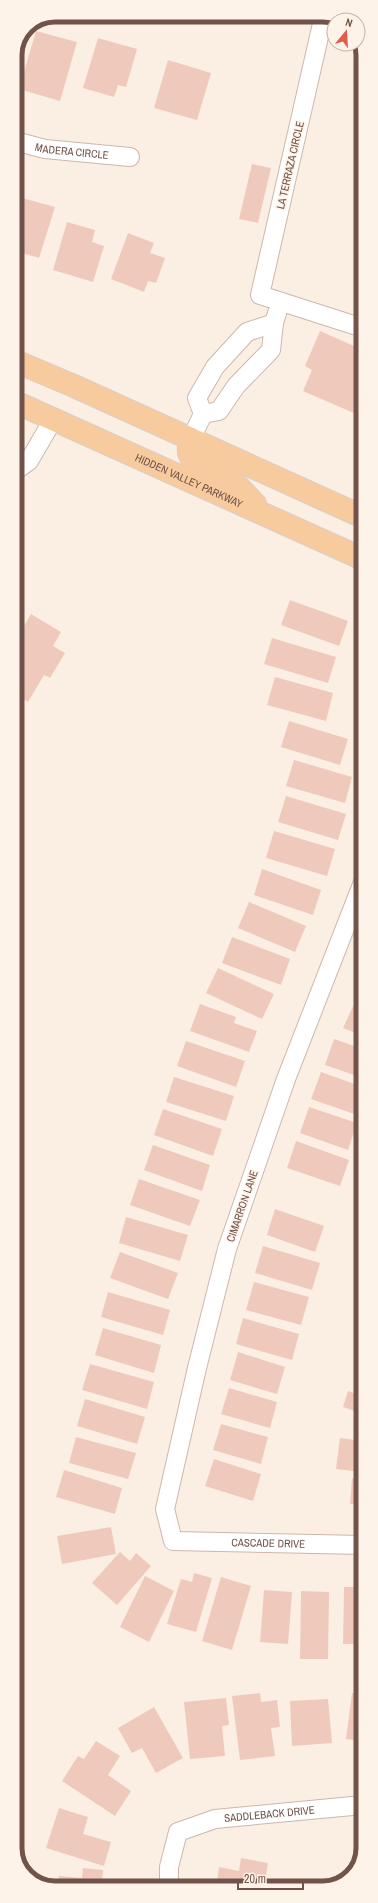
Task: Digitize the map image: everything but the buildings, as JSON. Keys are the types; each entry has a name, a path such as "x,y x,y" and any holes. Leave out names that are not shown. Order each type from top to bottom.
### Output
{"main road":[{"path":"22,364 356,514"},
{"name":"HIDDEN VALLEY PARKWAY","path":"22,405 54,418 356,556"},
{"path":"191,439 188,446 189,455 198,465 234,483 264,513"}],"street":[{"name":"LA TERRAZA CIRCLE","path":"322,22 260,295 356,326"},
{"name":"MADERA CIRCLE","path":"22,143 45,149 130,156"},
{"path":"203,414 220,411 236,386 271,350 274,323 280,301"},
{"path":"191,439 203,414 197,398 215,367 247,332 274,323"},
{"path":"233,347 257,363"},
{"path":"22,466 29,461 54,418"},
{"name":"CIMARRON LANE","path":"173,1541 165,1509 197,1368 227,1249 286,1079 356,900"},
{"name":"CASCADE DRIVE","path":"173,1541 356,1545"},
{"name":"SADDLEBACK DRIVE","path":"169,1881 169,1867 178,1832 215,1819 356,1806"}]}
